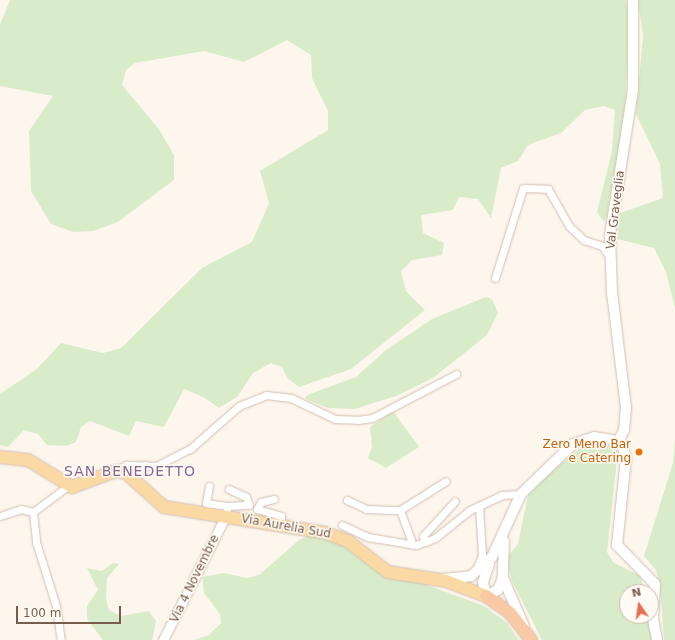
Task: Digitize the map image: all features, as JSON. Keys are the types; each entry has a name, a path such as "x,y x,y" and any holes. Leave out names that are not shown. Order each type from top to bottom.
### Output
{"highway":[{"path":"486,596 510,613 531,640"}],"main road":[{"name":"Val Graveglia","path":"618,442 624,430 626,408 610,257 613,214 634,79 633,0"},
{"name":"Via Aurelia Sud","path":"116,471 135,479 164,507 226,512 281,526 335,536 388,572 430,578 459,579 474,574 492,557 505,533 521,494 579,440 594,437 618,442"},
{"path":"618,442 625,453 626,465 616,545 625,558 647,573 655,584 653,618 657,640"},
{"path":"0,458 28,460 68,486 80,486 116,471"},
{"path":"430,578 486,596 498,590 503,578 505,533"},
{"path":"486,596 483,582 492,557"},
{"path":"503,578 531,640"}],"street":[{"path":"495,278 523,188 548,189 570,226 584,240 602,246 610,257"},
{"path":"116,471 126,465 156,466 190,449 239,406 254,399 283,396 324,415 358,420 372,418 456,374"},
{"path":"135,479 144,465"},
{"path":"348,500 366,509 400,510 446,481"},
{"path":"33,512 68,486"},
{"path":"209,486 206,503 226,512 249,505 246,497 229,489"},
{"path":"342,525 368,537 413,544 426,542 479,506 502,495 521,494"},
{"path":"274,499 261,502 257,509 282,516 281,526"},
{"path":"426,542 423,536 455,501"},
{"path":"474,574 482,556 479,506"},
{"path":"0,516 22,509 33,512"},
{"path":"400,510 413,544"},
{"path":"33,512 36,542 56,606 61,640"},
{"name":"Via 4 Novembre","path":"163,640 226,512"}],"green space":[{"path":"10,0 626,0 629,17 625,112 607,215 604,222 597,212 612,151 615,110 604,106 585,110 561,133 528,145 518,161 501,168 491,218 478,199 459,197 453,210 421,215 423,233 444,243 442,255 412,260 401,271 406,291 425,310 351,369 299,387 287,378 282,367 271,363 253,373 237,397 219,408 205,398 184,389 164,427 136,421 129,436 90,421 81,427 76,442 66,446 47,445 38,434 24,430 8,447 0,445 0,394 37,369 61,343 103,353 121,348 202,268 252,242 269,203 260,171 328,130 328,111 312,78 311,55 287,40 244,62 204,51 135,63 126,70 122,85 158,128 174,155 174,180 118,222 93,231 73,232 51,224 31,191 29,131 53,96 0,86 0,25"},
{"path":"638,0 675,0 675,308 666,272 654,248 617,239 620,213 663,198 660,164 636,114 643,36"},
{"path":"486,297 492,299 498,313 487,335 433,378 396,396 355,409 328,408 305,399 307,395 356,377 386,350 432,319"},
{"path":"393,411 419,447 386,468 368,458 372,447 370,427"},
{"path":"675,441 675,640 664,640 660,585 656,570 644,556 673,463"},
{"path":"586,444 604,444 618,451 607,552 613,562 640,576 642,584 619,584 619,624 650,624 652,640 542,640 512,581 506,558 518,544 528,495 543,478"},
{"path":"310,535 337,541 376,571 395,579 413,580 484,606 507,623 519,640 194,640 209,635 221,623 220,614 204,593 202,577 224,573 247,578 259,575 299,540"},
{"path":"113,563 119,564 107,578 106,598 109,610 121,616 149,611 156,621 152,640 103,640 87,619 87,606 98,590 87,568 102,571"}],"place":[{"name":"Zero Meno Bar e Catering","path":"639,452"}],"district":[{"name":"SAN BENEDETTO","path":"130,471"}]}
